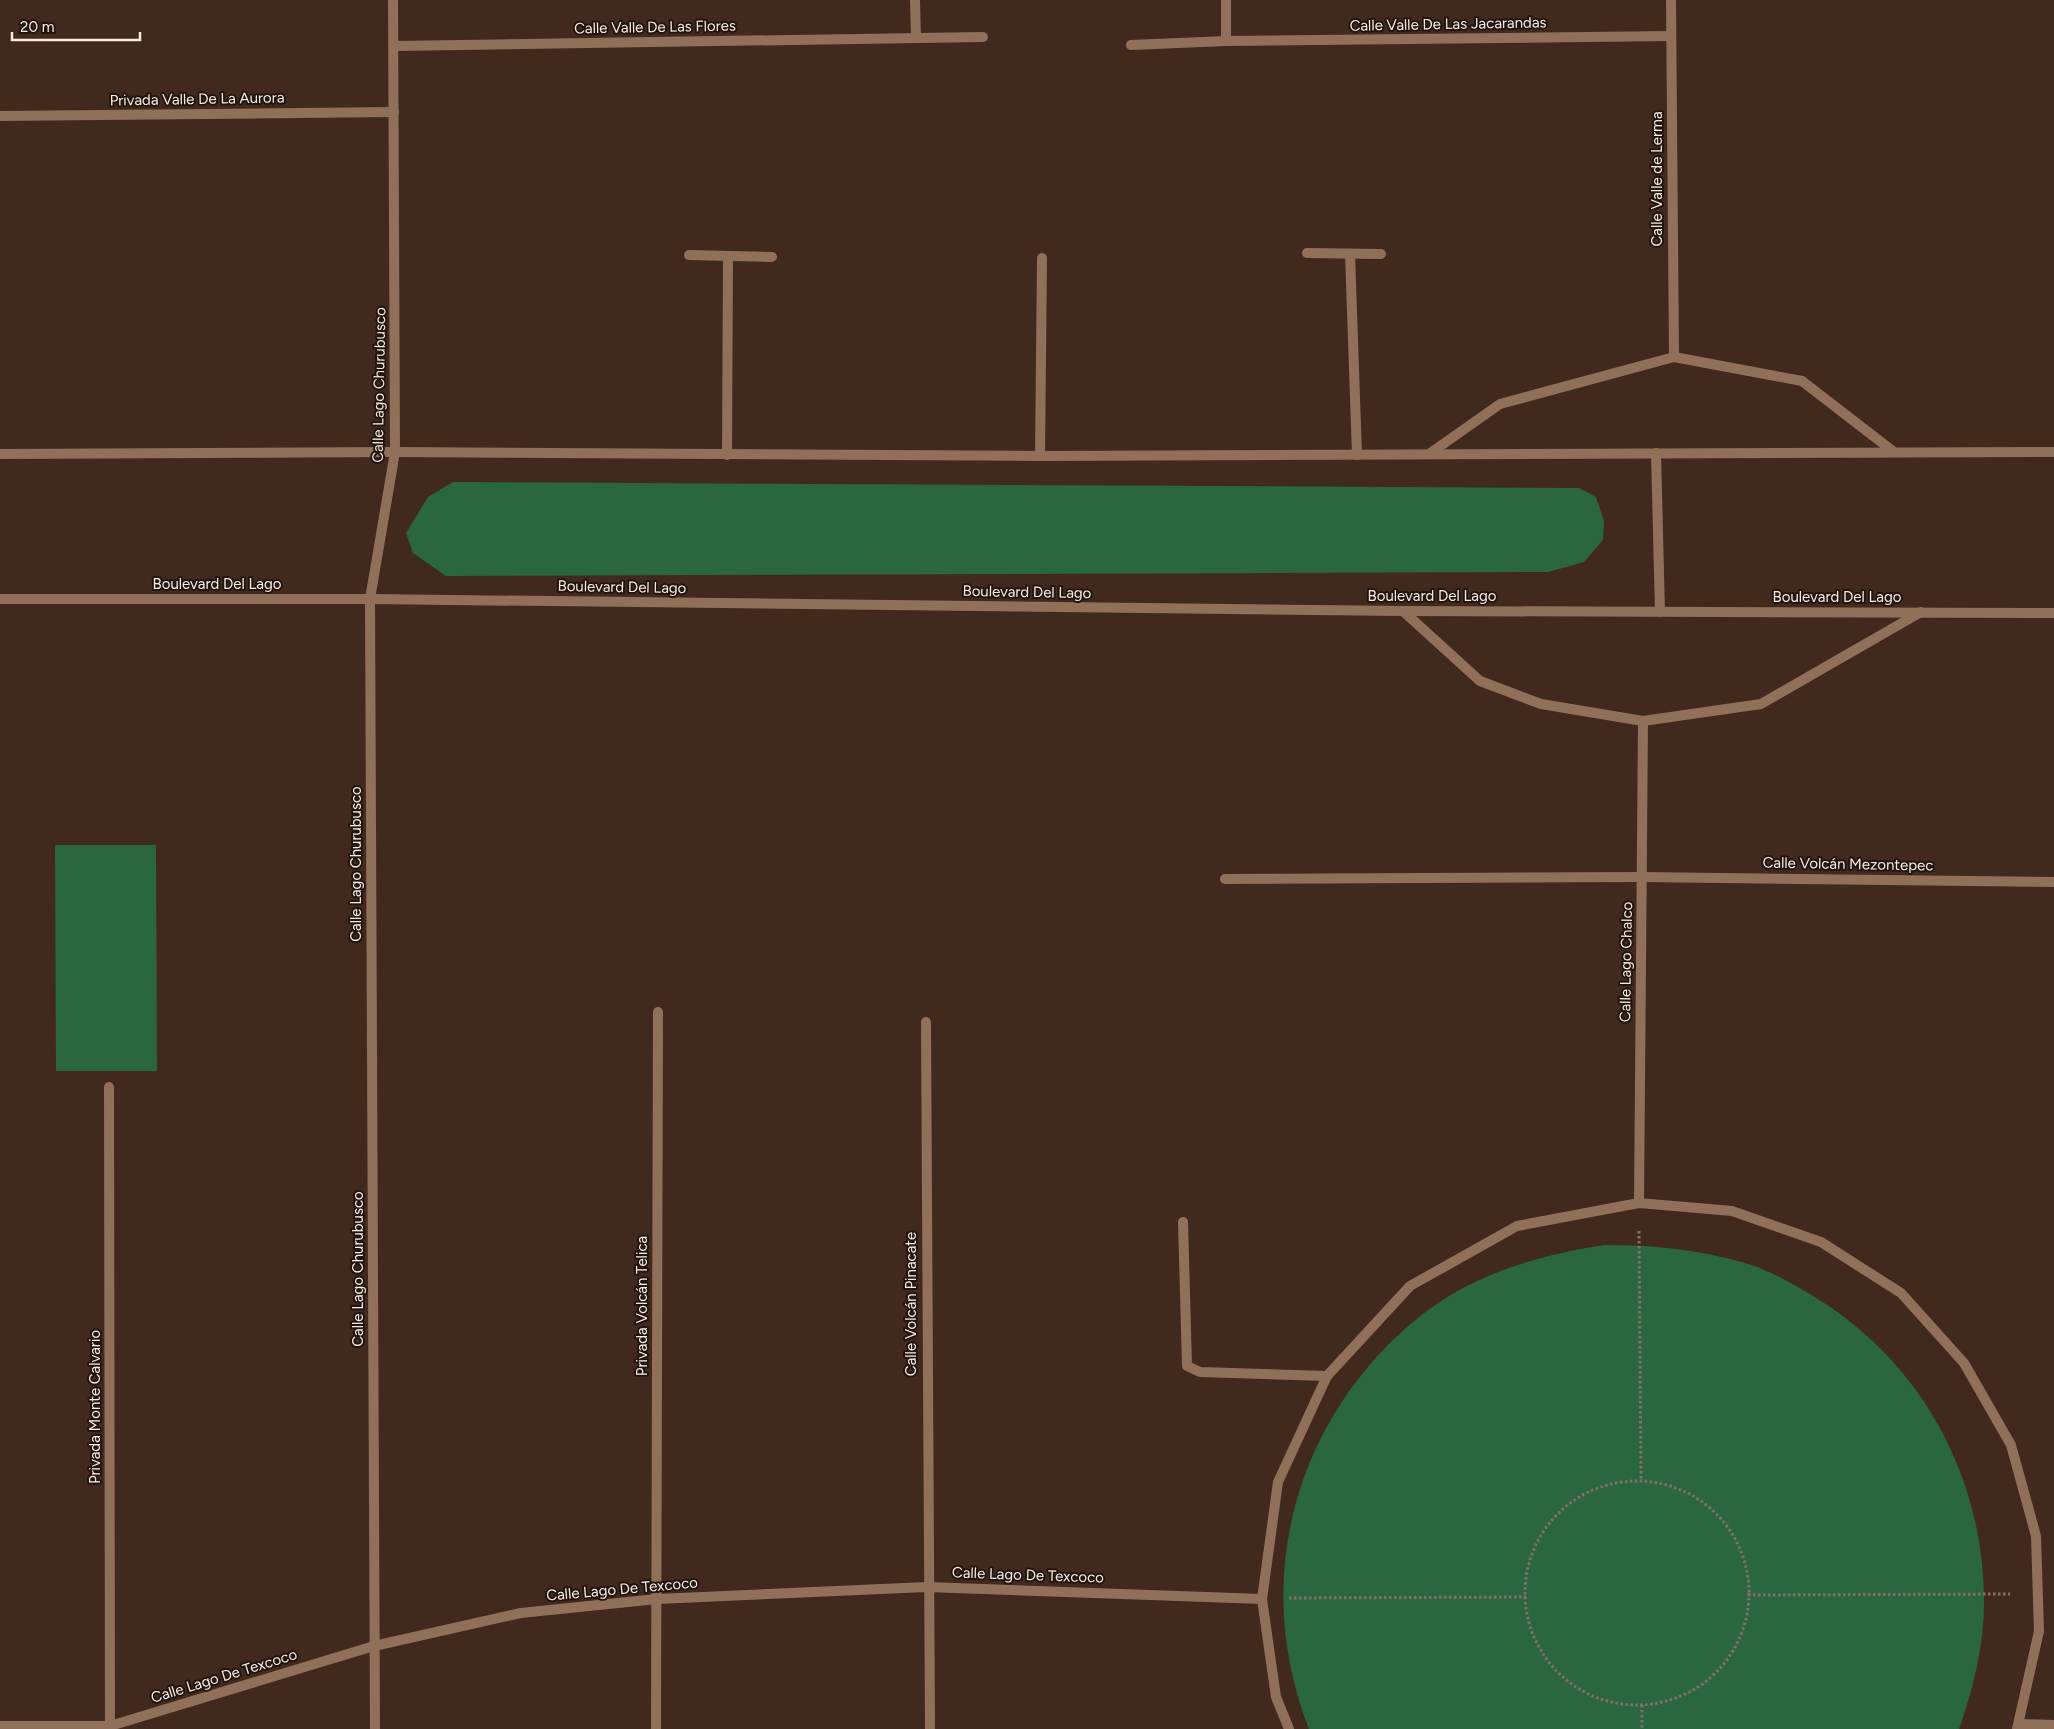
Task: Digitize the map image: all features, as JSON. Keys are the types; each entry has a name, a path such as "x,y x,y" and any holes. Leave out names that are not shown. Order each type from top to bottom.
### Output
{"street":[{"name":"Calle Lago Churubusco","path":"374,1729 370,599 395,452 394,0"},
{"path":"915,0 916,38"},
{"path":"1226,0 1226,41"},
{"name":"Calle Valle de Lerma","path":"1671,0 1674,357"},
{"name":"Calle Valle De Las Jacarandas","path":"1131,45 1226,41 1671,36"},
{"name":"Calle Valle De Las Flores","path":"394,46 983,38"},
{"name":"Privada Valle De La Aurora","path":"0,116 394,112"},
{"path":"1307,254 1381,254"},
{"path":"1350,254 1357,455"},
{"path":"690,255 772,258"},
{"path":"727,455 728,256"},
{"path":"1040,456 1042,258"},
{"path":"1429,454 1500,404 1674,357 1802,380 1894,452"},
{"path":"0,454 395,452 1040,456 2054,452"},
{"path":"1656,453 1660,612"},
{"name":"Boulevard Del Lago","path":"0,599 370,599 1403,611 2054,613"},
{"path":"1403,611 1480,681 1541,704 1643,721 1762,704 1921,612"},
{"name":"Calle Lago Chalco","path":"1638,1202 1643,721"},
{"name":"Calle Volcán Mezontepec","path":"1225,879 1642,877 2054,882"},
{"name":"Privada Volcán Telica","path":"656,1729 658,1012"},
{"name":"Calle Volcán Pinacate","path":"926,1022 927,1586 930,1729"},
{"name":"Privada Monte Calvario","path":"109,1087 110,1728"},
{"path":"1289,1729 1276,1697 1262,1599 1278,1482 1327,1376 1410,1286 1517,1226 1638,1202 1732,1211 1821,1242 1900,1294 1964,1362 2011,1445 2036,1536 2039,1631 2018,1726 2054,1725"},
{"path":"1183,1222 1187,1366 1200,1372 1327,1376"},
{"name":"Calle Lago De Texcoco","path":"0,1726 110,1728 374,1646 521,1613 657,1599 927,1586 1262,1599"}],"path":[{"path":"1638,1202 1641,1480"},
{"path":"1641,1480 1667,1484 1692,1495 1714,1511 1731,1532 1743,1556 1749,1583 1748,1596 1748,1610 1741,1635 1728,1659 1710,1678 1689,1693 1665,1702 1642,1704 1613,1703 1589,1694 1567,1680 1549,1662 1534,1637 1527,1610 1526,1582 1532,1554 1544,1528 1564,1508 1587,1491 1614,1483 1641,1480"},
{"path":"1748,1596 2038,1594"},
{"path":"1262,1599 1526,1597"},
{"path":"1642,1704 1642,1729"}],"green space":[{"path":"453,482 1579,488 1596,497 1604,521 1603,540 1584,562 1548,572 446,576 413,553 406,533 428,497"},
{"path":"55,845 156,845 157,1071 56,1071"},
{"path":"1604,1245 1657,1247 1692,1251 1727,1258 1772,1273 1813,1296 1851,1322 1884,1352 1913,1386 1938,1424 1957,1463 1971,1506 1980,1550 1984,1596 1983,1630 1974,1681 1959,1729 1309,1729 1294,1681 1285,1632 1284,1584 1288,1536 1300,1489 1318,1444 1342,1401 1373,1361 1394,1340 1416,1319 1454,1293 1483,1278 1516,1265"}]}
